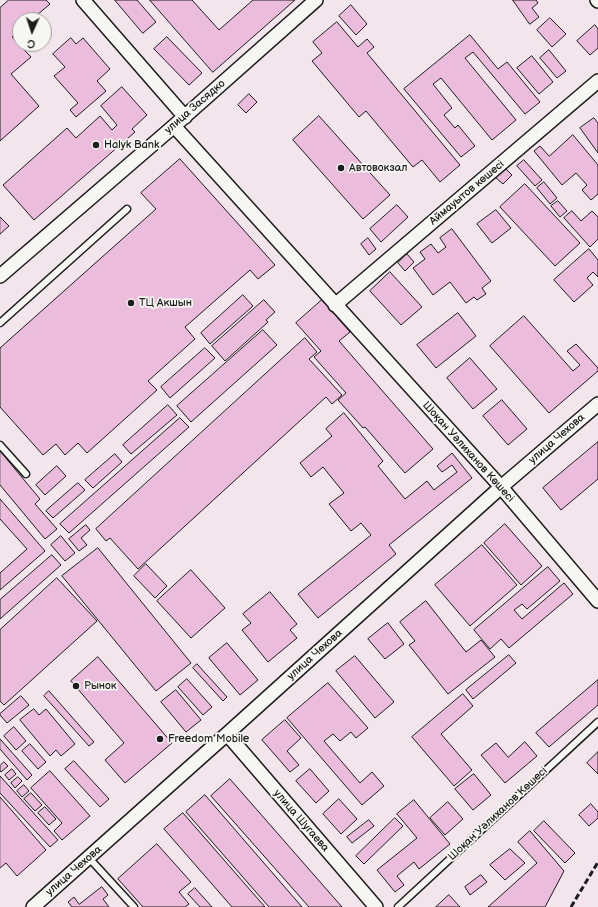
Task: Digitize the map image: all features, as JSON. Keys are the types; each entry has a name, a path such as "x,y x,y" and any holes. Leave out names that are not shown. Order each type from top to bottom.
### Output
{"street":[{"path":"83,0 185,117"},
{"name":"улица Засядко","path":"0,276 185,117 316,0"},
{"name":"Аймауытов көшесі","path":"335,305 598,81"},
{"name":"Шоқан Уәлиханов Көшесі","path":"174,126 501,487 598,601"},
{"name":"улица Чехова","path":"33,907 501,487 598,404"},
{"name":"улица Шугаева","path":"227,734 376,907"}],"lane":[{"path":"0,323 128,209"},
{"path":"0,445 26,474"},
{"name":"Шоқан Уәлиханов Көшесі","path":"398,907 598,722"},
{"path":"88,858 134,907"}],"building":[{"path":"9,0 46,0 50,4 40,12 12,12 12,52 26,52 31,57 11,74 39,106 0,141 0,8"},
{"path":"115,0 137,0 156,22 143,33"},
{"path":"150,0 192,0 219,30 253,0 295,0 213,72"},
{"path":"513,0 536,0 538,3 532,8 539,17 530,24"},
{"path":"351,5 367,24 356,35 339,16"},
{"path":"550,18 566,34 552,47 537,30"},
{"path":"337,22 358,47 367,39 374,47 367,53 460,165 440,182 422,160 413,167 366,111 359,117 312,61 322,53 313,42"},
{"path":"595,25 598,29 598,48 590,55 577,41"},
{"path":"470,35 498,69 507,62 540,102 525,114 473,52 465,58 516,120 492,140 441,78 433,84 452,108 444,115 455,128 458,125 475,146 461,157 404,89"},
{"path":"167,37 202,73 189,85 154,49"},
{"path":"71,38 76,44 83,38 110,69 97,81 106,91 76,117 70,110 78,103 54,76 65,67 53,54"},
{"path":"549,50 566,71 557,78 540,58"},
{"path":"532,56 553,82 539,94 517,68"},
{"path":"122,87 147,115 132,129 135,132 34,220 3,185 67,128 76,138 100,116 112,130 117,125 101,106"},
{"path":"249,94 257,102 246,113 238,105"},
{"name":"Автовокзал","path":"319,116 390,195 363,219 293,140"},
{"path":"594,118 598,123 598,153 580,128"},
{"path":"573,135 598,165 598,194 591,200 582,190 587,185 576,173 562,185 534,151 540,146 549,156"},
{"name":"ТЦ Акшын","path":"180,159 275,265 258,279 250,270 185,327 195,339 148,381 157,390 87,453 78,443 65,455 56,444 43,455 0,407 0,348 156,209 141,193"},
{"path":"524,160 542,180 535,186 517,166"},
{"path":"505,168 512,175 503,184 495,177"},
{"path":"544,182 557,198 550,204 537,188"},
{"path":"525,184 580,243 555,266 500,207"},
{"path":"558,201 567,211 560,217 551,206"},
{"path":"397,205 408,217 381,242 370,229"},
{"path":"496,210 511,228 492,243 477,224"},
{"path":"572,211 581,221 592,211 598,217 598,239 590,247 564,218"},
{"path":"0,217 9,226 0,234"},
{"path":"452,229 491,281 482,288 486,294 477,300 474,297 466,303 450,282 433,295 413,268 425,259 420,252 431,244 438,253 446,247 440,238"},
{"path":"368,238 376,249 369,255 361,244"},
{"path":"589,249 598,260 598,277 593,272 587,278 593,285 574,302 554,280"},
{"path":"407,254 414,262 405,271 398,263"},
{"path":"390,272 422,307 401,325 370,291"},
{"path":"243,295 253,306 210,344 201,333"},
{"path":"264,300 275,312 266,320 268,322 225,361 212,346"},
{"path":"322,300 350,332 339,341 433,449 405,473 365,427 363,428 338,400 346,393 314,357 321,351 296,323"},
{"path":"458,313 476,336 436,368 417,345"},
{"path":"524,316 573,371 580,365 567,351 576,344 598,368 598,371 549,413 490,346"},
{"path":"263,330 277,345 191,422 177,406"},
{"path":"305,338 317,352 309,359 342,395 332,404 326,397 138,569 110,538 106,541 96,529"},
{"path":"205,348 215,358 170,398 161,387"},
{"path":"470,358 497,389 473,409 447,378"},
{"path":"502,400 527,429 508,445 483,416"},
{"path":"168,405 177,415 131,454 123,445"},
{"path":"344,413 383,461 378,466 405,499 427,481 434,490 457,472 452,465 442,472 437,466 452,453 472,478 389,545 396,554 318,618 298,594 371,535 361,523 351,531 329,504 344,493 323,467 311,477 300,463 332,436 326,429"},
{"path":"180,418 189,427 69,533 60,524"},
{"path":"598,442 598,479 561,510 543,488"},
{"path":"0,451 40,499 35,504 57,529 45,539 0,485"},
{"path":"115,454 122,462 93,488 85,480"},
{"path":"57,466 66,476 45,495 36,485"},
{"path":"78,483 85,490 53,518 46,511"},
{"path":"0,499 45,551 0,590 0,573 27,549 0,519"},
{"path":"505,524 542,566 521,585 484,543"},
{"path":"86,525 90,530 81,538 87,545 79,551 69,539"},
{"path":"61,536 75,553 65,561 51,545"},
{"path":"482,545 517,585 470,626 435,585"},
{"path":"98,548 191,663 156,691 62,576"},
{"path":"52,555 61,565 0,619 0,600"},
{"path":"146,564 167,586 155,598 134,576"},
{"path":"548,567 560,581 527,609 522,604 514,610 522,619 564,583 573,594 509,648 501,639 490,649 474,630"},
{"path":"191,570 225,608 191,638 157,601"},
{"path":"57,578 97,621 4,705 0,701 0,630"},
{"path":"270,592 297,624 290,630 297,638 268,662 242,630 251,623 243,614"},
{"path":"426,601 466,652 481,640 495,657 448,694 409,645 415,641 400,622"},
{"path":"388,623 404,644 385,659 368,639"},
{"path":"227,643 258,680 240,695 209,658"},
{"path":"509,655 516,663 473,699 466,690"},
{"path":"355,656 394,702 375,718 336,671"},
{"path":"98,657 172,743 125,783 105,760 124,743 71,681"},
{"path":"197,664 227,697 223,701 193,668"},
{"path":"187,679 212,707 203,715 178,687"},
{"path":"598,680 598,705 549,747 536,733"},
{"path":"328,683 368,728 356,738 351,732 340,741 333,734 324,741 360,783 372,772 384,786 362,805 287,718"},
{"path":"176,690 201,720 186,732 161,702"},
{"path":"49,691 94,742 89,746 44,696"},
{"path":"463,694 473,706 441,734 472,770 454,786 412,737"},
{"path":"21,696 29,705 7,723 0,714"},
{"path":"34,709 39,715 46,709 75,744 61,756 56,750 50,756 20,720"},
{"path":"285,720 301,738 287,751 299,765 290,772 262,740"},
{"path":"14,727 26,741 16,750 4,736"},
{"path":"0,739 32,775 27,780 0,749"},
{"path":"525,742 537,756 505,783 481,755 496,743 508,757"},
{"path":"30,744 46,762 38,769 22,751"},
{"path":"598,752 598,774 587,763"},
{"path":"74,761 109,799 100,807 65,769"},
{"path":"4,762 8,766 1,772 0,766"},
{"path":"12,769 16,774 9,780 5,775"},
{"path":"310,769 329,791 316,803 296,781"},
{"path":"50,771 90,816 62,840 54,831 62,823 31,788"},
{"path":"474,774 491,795 473,810 455,789"},
{"path":"0,776 58,840 50,847 0,793"},
{"path":"18,777 22,781 15,788 11,783"},
{"path":"230,779 342,907 309,907 211,796"},
{"path":"24,785 29,791 22,797 17,791"},
{"path":"31,793 42,805 35,811 24,799"},
{"path":"205,795 302,907 269,907 186,812"},
{"path":"0,797 46,850 17,876 6,863 0,868"},
{"path":"339,799 357,819 341,834 323,814"},
{"path":"414,800 450,844 419,869 414,862 397,876 404,885 395,892 377,870 417,838 397,814"},
{"path":"448,802 463,819 445,835 430,818"},
{"path":"591,804 598,812 598,818 589,826 579,815"},
{"path":"45,807 56,819 49,825 38,813"},
{"path":"183,813 265,907 232,907 164,829"},
{"path":"395,818 403,826 364,864 356,856"},
{"path":"369,820 374,826 352,843 347,837"},
{"path":"544,821 575,853 565,863 534,831"},
{"path":"530,831 564,871 545,907 488,907 537,863 518,842"},
{"path":"157,844 191,882 179,892 189,904 185,907 143,907 118,879"},
{"path":"510,849 525,863 505,880 490,865"},
{"path":"481,875 487,882 470,895 465,887"},
{"path":"102,887 108,895 103,899 109,907 72,907 68,902 74,897 79,904"},
{"path":"195,888 212,907 200,907 188,894"},
{"path":"449,895 460,907 436,907"}],"railway":[{"path":"571,907 598,862"}],"place":[{"name":"Halyk Bank","path":"96,145"},
{"name":"Автовокзал","path":"341,168"},
{"name":"ТЦ Акшын","path":"131,303"},
{"name":"Рынок","path":"76,686"},
{"name":"Freedom Mobile","path":"160,739"}]}
